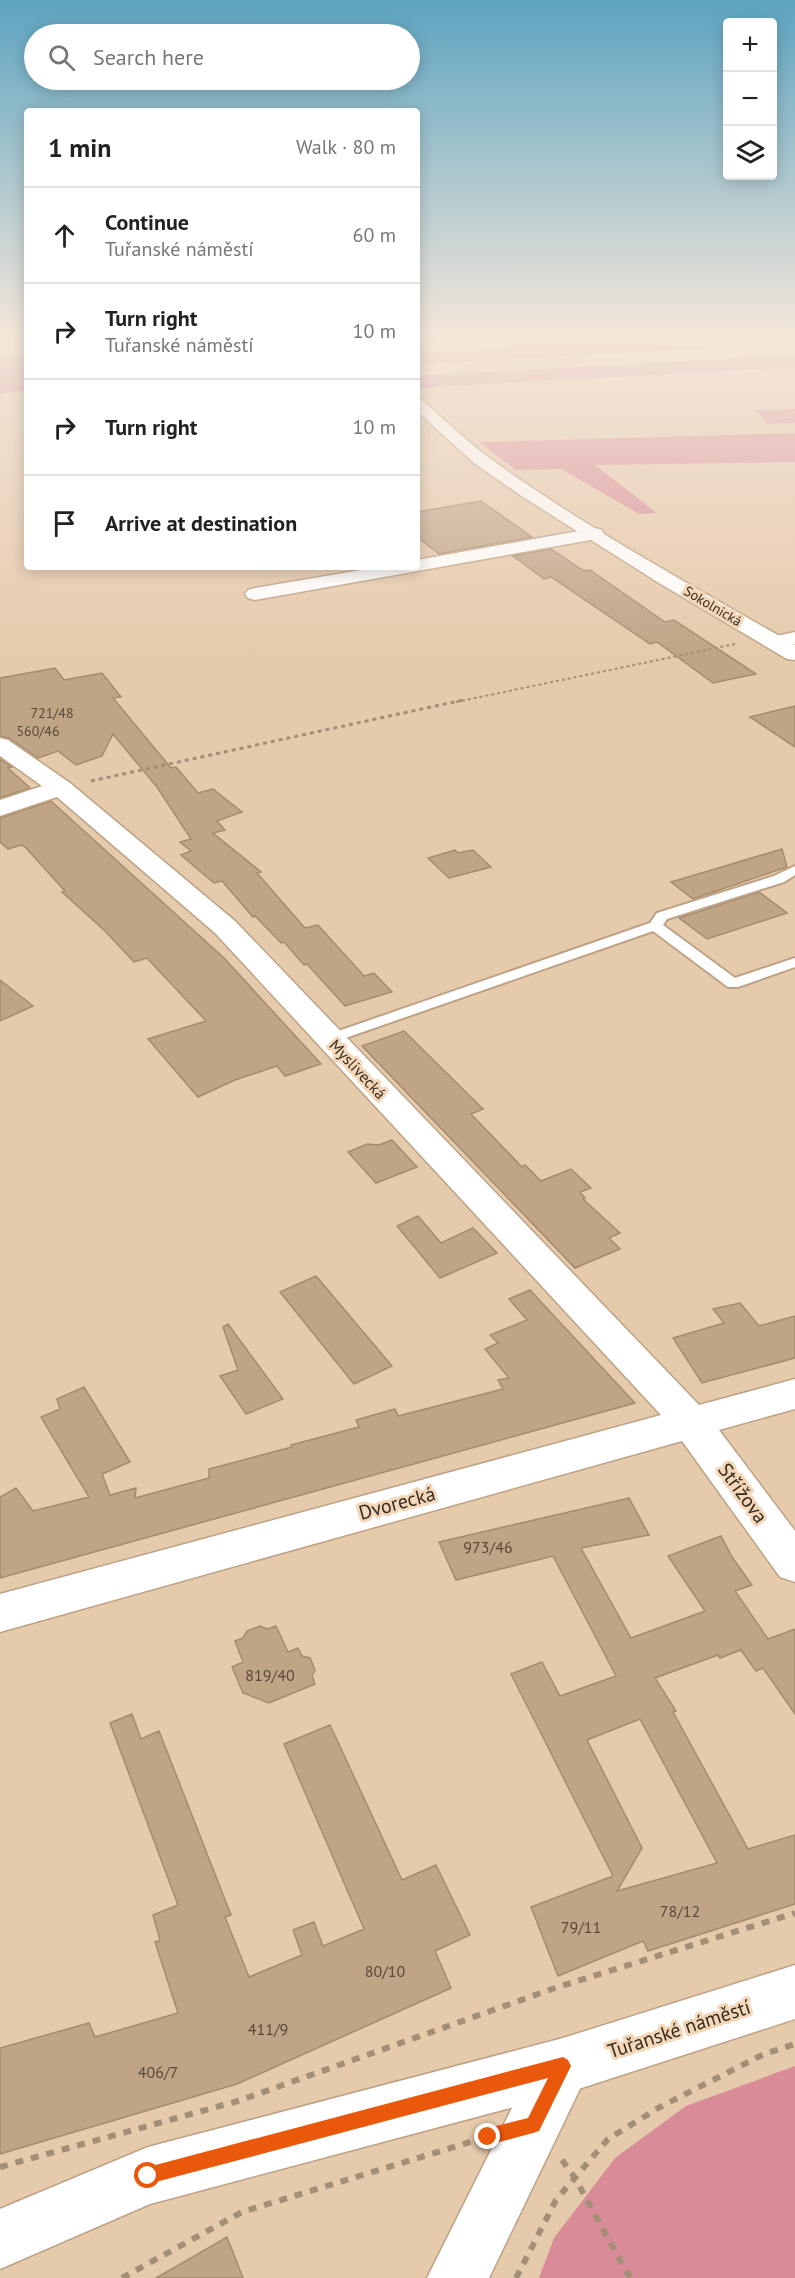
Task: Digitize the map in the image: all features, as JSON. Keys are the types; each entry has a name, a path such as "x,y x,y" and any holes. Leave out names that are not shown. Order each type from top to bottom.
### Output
{"street":[{"name":"Sokolnická","path":"462,443 480,459 595,534 795,654"},
{"path":"420,565 595,534"},
{"path":"255,594 395,570"},
{"path":"770,640 795,638"},
{"name":"Myslivecká","path":"0,745 61,788 225,927 691,1422"},
{"path":"0,808 61,788"},
{"name":"Dvorecká","path":"0,1613 795,1394"},
{"name":"Střížova","path":"691,1422 795,1564"},
{"name":"Tuřanské náměstí","path":"0,2239 148,2176 563,2066 795,1992"},
{"path":"457,2278 563,2066"}],"lane":[{"path":"329,1039 655,926 662,916 779,879 795,870"},
{"path":"655,926 733,984 795,962"}],"path":[{"path":"61,788 411,711 770,640"},
{"path":"0,2167 238,2101 555,1988 795,1913"},
{"path":"516,2278 556,2200 608,2139 660,2107 764,2054 795,2044"},
{"path":"122,2278 242,2212 533,2125 575,2178 630,2278"}],"shaded area":[{"path":"481,443 795,443 795,462 595,465 657,513 639,514 561,469 516,470"},
{"path":"795,2066 795,2278 539,2278 554,2238 615,2158 686,2106"}],"building":[{"path":"481,501 532,537 439,554 420,539 420,511"},
{"path":"551,549 584,571 590,570 665,622 674,620 756,674 713,683 657,642 650,644 551,577 544,579 513,556"},
{"path":"55,668 64,680 102,673 121,697 113,698 171,768 176,767 198,793 213,789 242,812 217,821 225,830 213,833 261,872 257,873 305,928 318,925 364,976 374,973 392,992 345,1006 307,964 304,965 284,942 281,943 255,916 253,917 222,881 214,883 181,855 191,851 180,842 191,839 157,787 113,734 102,756 76,765 58,751 38,758 9,738 0,736 0,678"},
{"path":"795,706 795,747 750,717"},
{"path":"0,759 12,767 8,768 30,788 0,798"},
{"path":"51,801 224,958 321,1064 285,1076 277,1066 235,1080 198,1097 148,1039 206,1021 147,958 134,962 105,931 62,892 65,891 26,848 22,845 8,849 0,842 0,818"},
{"path":"782,849 787,867 693,899 671,882"},
{"path":"455,850 458,853 473,850 491,867 449,878 428,858"},
{"path":"759,892 787,913 707,939 679,918"},
{"path":"0,980 33,1006 0,1021"},
{"path":"404,1031 483,1109 471,1114 522,1167 525,1165 541,1181 571,1169 591,1188 580,1192 585,1198 583,1199 620,1233 609,1238 620,1249 575,1268 362,1046"},
{"path":"392,1140 417,1167 376,1183 348,1152 367,1144 379,1145"},
{"path":"418,1216 441,1243 473,1228 497,1253 440,1278 397,1226"},
{"path":"316,1276 392,1366 354,1384 280,1292"},
{"path":"530,1290 635,1403 0,1578 0,1497 16,1488 33,1511 89,1497 41,1417 60,1409 57,1399 84,1387 130,1462 102,1474 110,1495 136,1488 135,1498 209,1478 209,1469 359,1427 356,1420 395,1409 398,1416 503,1389 498,1380 509,1378 485,1349 498,1343 490,1335 527,1320 509,1299"},
{"path":"740,1303 759,1326 795,1316 795,1358 702,1383 673,1338 724,1323 713,1309"},
{"path":"228,1324 283,1399 246,1414 220,1376 238,1370 223,1327"},
{"path":"629,1498 649,1535 581,1548 631,1638 705,1611 668,1556 721,1536 732,1557 752,1585 735,1591 768,1639 795,1629 795,1714 763,1668 756,1671 741,1650 720,1658 718,1655 655,1678 676,1711 673,1712 748,1849 795,1835 795,1904 648,1951 643,1941 558,1976 531,1907 613,1876 511,1674 542,1662 560,1696 616,1676 553,1556 456,1580 439,1542","holes":["640,1719 717,1863 617,1891 642,1848 587,1740"]},
{"path":"260,1626 267,1629 276,1626 288,1652 298,1648 302,1656 310,1658 315,1670 312,1676 315,1684 269,1703 243,1693 232,1667 243,1662 235,1641 243,1638 247,1631"},
{"path":"132,1714 141,1739 159,1731 231,1915 225,1917 249,1977 302,1955 293,1930 314,1922 323,1946 364,1929 284,1744 330,1725 402,1880 436,1865 470,1935 435,1951 451,1988 237,2084 0,2154 0,2048 89,2023 95,2037 178,2013 155,1942 160,1940 153,1915 178,1905 110,1723"},
{"path":"227,2237 243,2278 156,2278"}],"route":[{"path":"148,2176 563,2066 533,2125 488,2137"}]}
